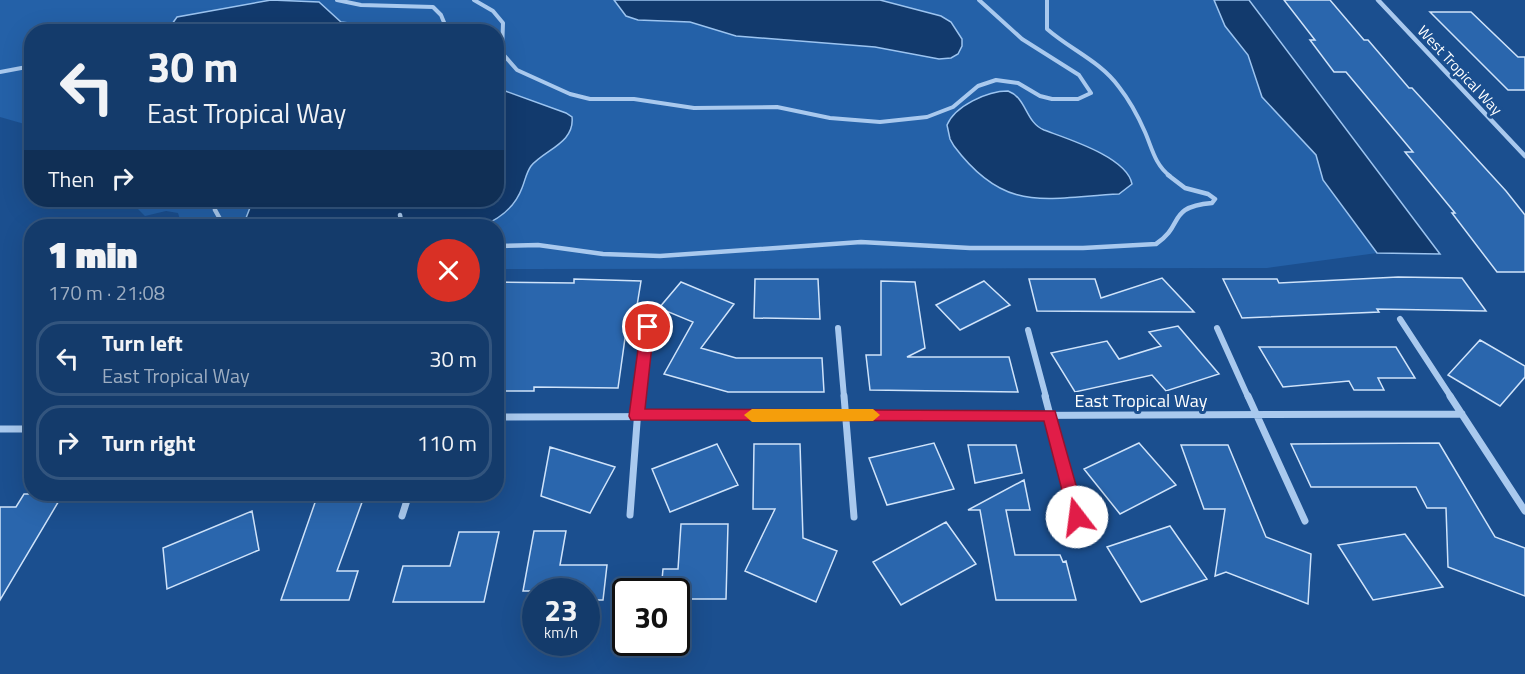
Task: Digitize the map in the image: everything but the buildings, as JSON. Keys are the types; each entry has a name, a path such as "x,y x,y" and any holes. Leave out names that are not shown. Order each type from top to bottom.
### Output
{"street":[{"name":"West Tropical Way","path":"1378,0 1525,156"},
{"path":"1400,319 1525,511"},
{"path":"630,515 637,416 648,327"},
{"path":"838,328 854,518"},
{"path":"1217,328 1305,521"},
{"path":"1028,330 1077,517"},
{"name":"East Tropical Way","path":"504,417 1462,414"},
{"path":"0,429 24,429"},
{"path":"402,516 407,501"}],"lane":[{"path":"337,0 360,5 434,8"},
{"path":"474,0 493,11 503,24"},
{"path":"504,54 507,62 532,78 581,98 634,99 694,108 777,107 830,118 880,122 927,117 953,106 978,86 996,80 1018,83 1052,99 1078,99 1091,93 1079,75 1022,39 979,0"},
{"path":"504,246 538,245 603,254 660,256 861,242 940,248 1083,248 1146,246 1164,240 1171,223 1182,209 1191,204 1212,203 1215,199 1208,194 1185,188 1164,172 1151,153 1146,134 1134,108 1118,85 1094,60 1065,45 1047,29 1047,0"},
{"path":"432,1 444,24"},
{"path":"0,72 24,68"},
{"path":"400,215 401,219"}],"shaded area":[{"path":"0,0 1214,0 1225,26 1248,55 1262,97 1317,155 1323,180 1377,253 1267,268 504,269 504,219 180,219 178,213 166,211 145,216 138,209 140,207 504,207 504,24 24,24 24,124 0,117"},
{"path":"271,0 319,2 341,22 357,24 172,24 177,17"},
{"path":"614,0 880,0 941,16 951,22 962,39 962,46 958,54 951,58 939,59 875,47 736,36 690,22 638,20 626,16"},
{"path":"1214,0 1249,0 1440,254 1377,253 1323,180 1316,155 1262,97 1248,55 1225,26"},
{"path":"504,91 572,117 572,126 564,140 531,166 515,201 506,212 496,219 246,218 250,207 504,207"},
{"path":"1008,91 1019,99 1038,126 1108,157 1128,174 1132,184 1119,194 1047,198 1028,197 1009,192 991,183 973,168 954,146 947,125 964,106 982,97"}],"slow traffic":[{"path":"752,415 873,415"}],"route":[{"path":"648,327 637,416 1050,415 1077,517"}]}
